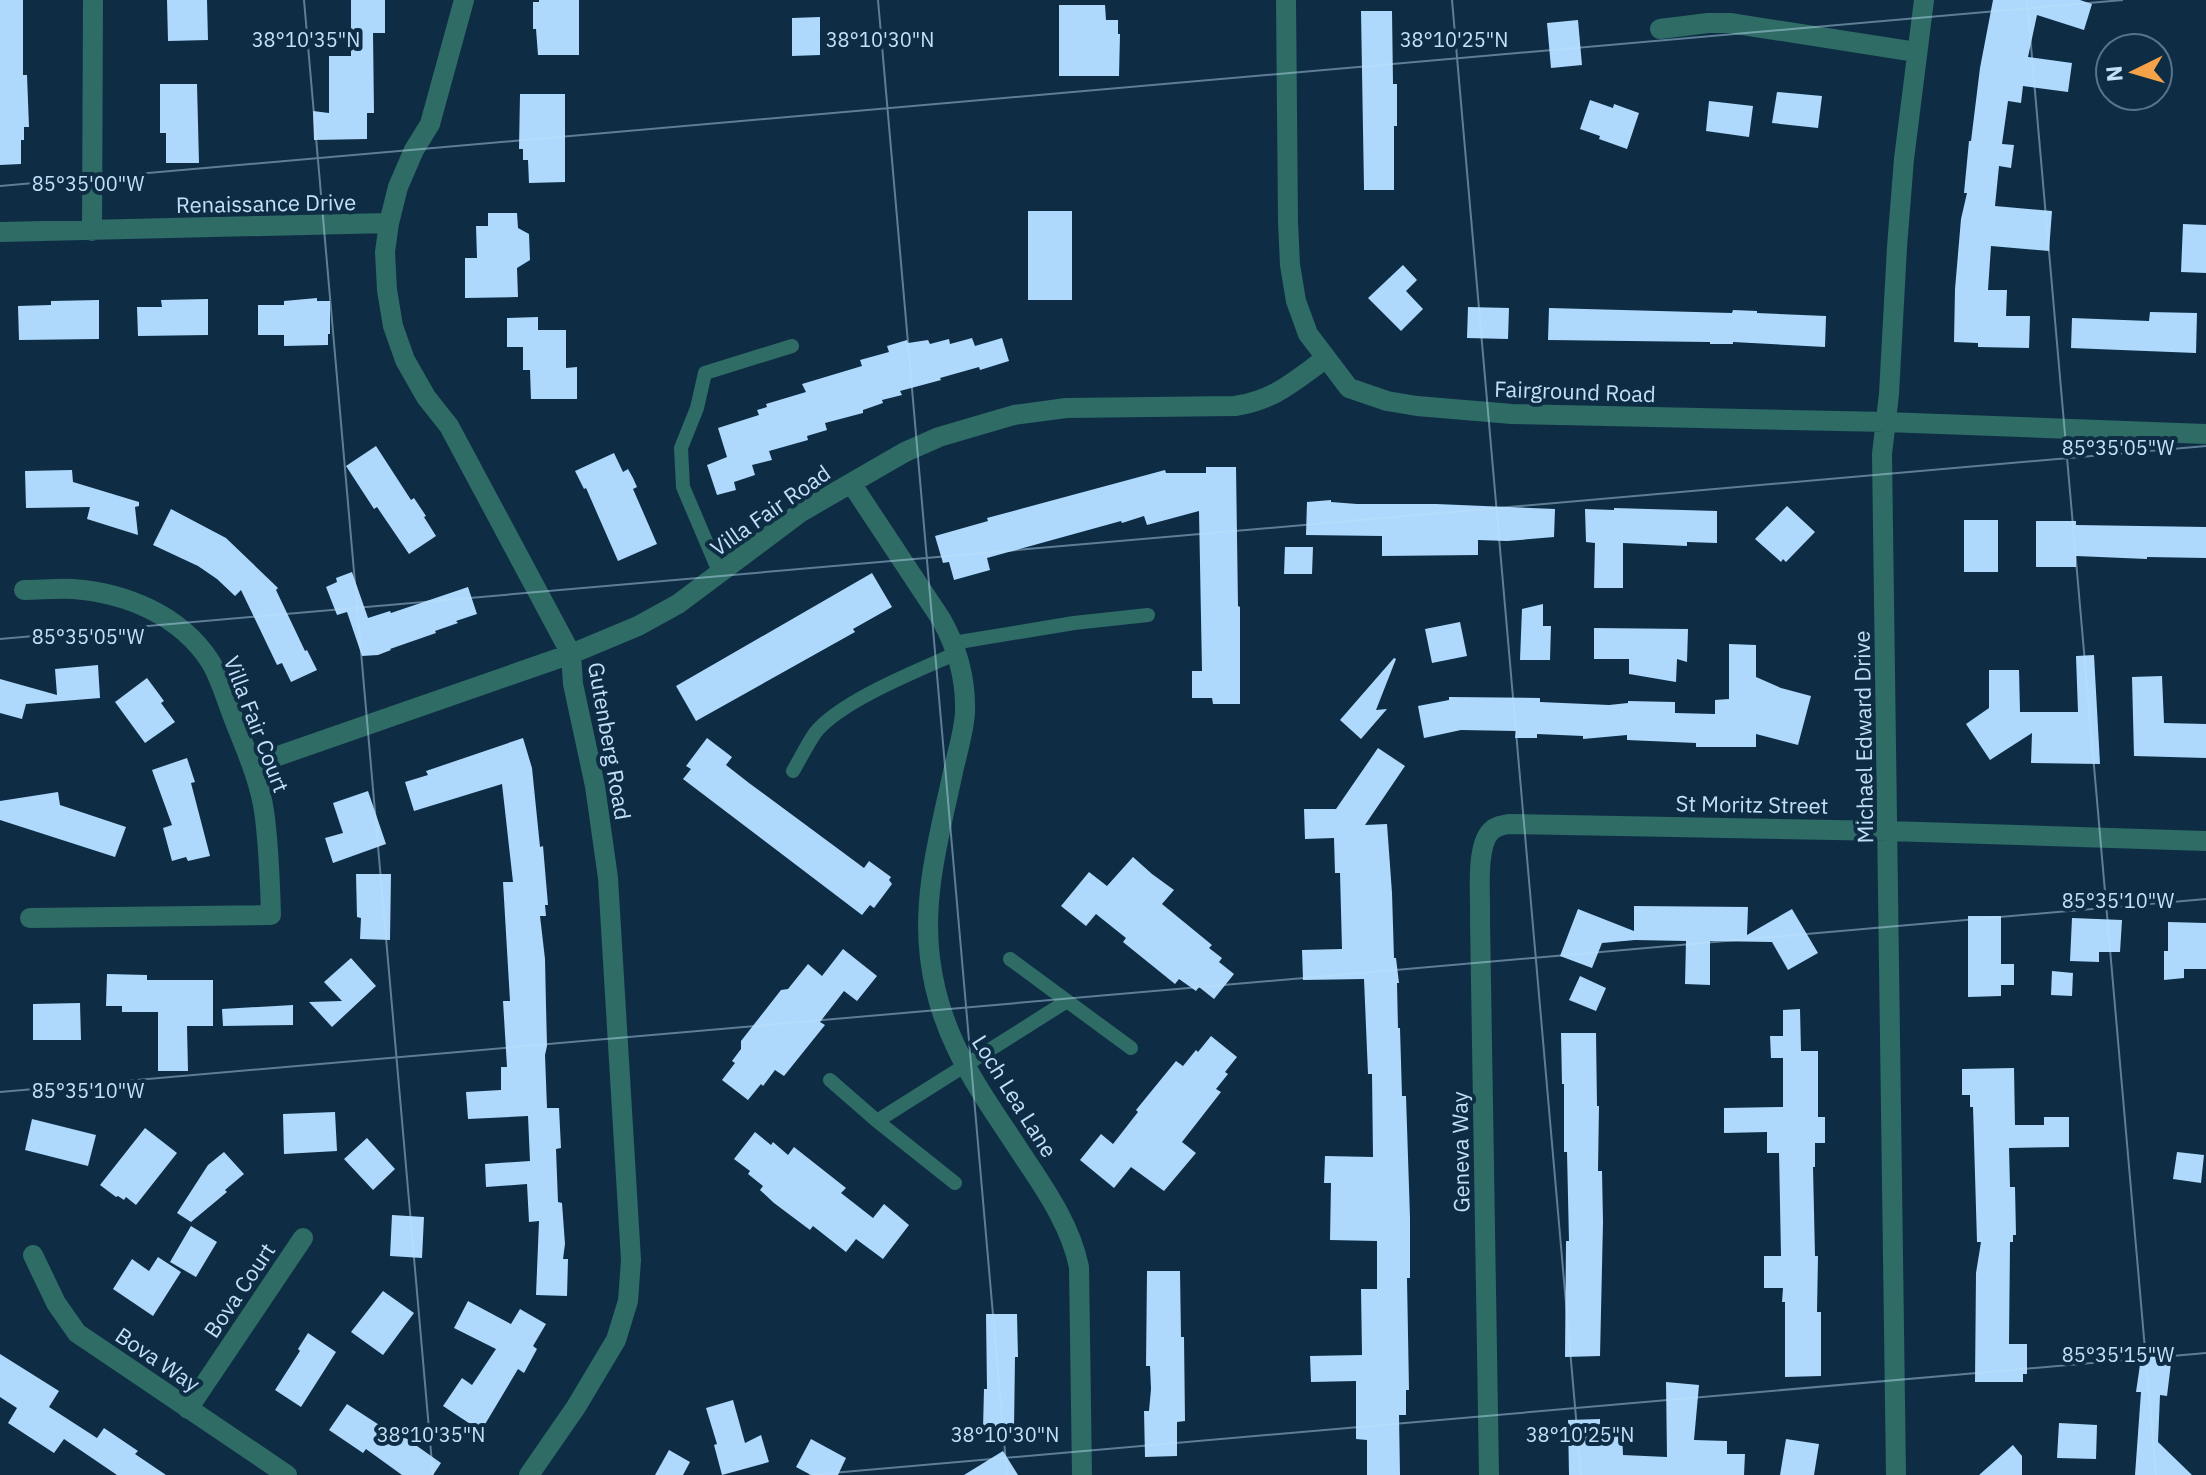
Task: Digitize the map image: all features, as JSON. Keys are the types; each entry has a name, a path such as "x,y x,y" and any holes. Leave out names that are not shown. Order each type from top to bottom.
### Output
{"street":[{"path":"92,231 93,0"},
{"name":"Gutenberg Road","path":"464,0 430,124 414,150 398,187 385,252 387,290 393,326 405,360 426,397 449,426 571,654 573,684 595,786 608,878 631,1260 628,1301 616,1340 576,1407 529,1475"},
{"name":"Fairground Road","path":"1286,0 1290,265 1303,325 1349,388 1387,401 1446,410 1512,414 1886,422 2206,434"},
{"name":"Michael Edward Drive","path":"1896,1475 1882,454 1898,234 1924,0"},
{"path":"1660,29 1730,23 1916,52"},
{"name":"Renaissance Drive","path":"0,232 389,223"},
{"name":"Villa Fair Road","path":"252,765 571,654 638,626 678,604 801,512 905,452 939,437 1014,415 1066,408 1235,406 1257,403 1278,393 1325,359"},
{"name":"Loch Lea Lane","path":"851,483 941,619 955,648 963,679 965,715 930,882 928,923 933,983 946,1029 965,1067 1051,1198 1075,1248 1079,1267 1082,1475"},
{"name":"Villa Fair Court","path":"24,590 71,589 127,599 157,612 197,644 212,664 252,765 264,809 271,915 30,918"},
{"name":"St Moritz Street","path":"1491,831 1509,824 2206,841"},
{"name":"Geneva Way","path":"1489,1475 1480,920 1481,858 1485,840 1491,831"},
{"name":"Bova Court","path":"188,1409 303,1238"},
{"name":"Bova Way","path":"33,1255 56,1303 77,1333 287,1475"}],"lane":[{"path":"720,574 683,487 681,448 697,408 705,373 792,346"},
{"path":"793,771 816,732 839,711 955,648 1074,623 1148,615"},
{"path":"1010,959 1131,1048"},
{"path":"877,1121 1067,1001"},
{"path":"830,1080 955,1183"}],"building":[{"path":"0,0 23,0 23,75 27,75 29,127 24,127 24,140 21,140 21,164 0,165"},
{"path":"167,0 207,0 208,40 168,41"},
{"path":"351,0 385,0 385,33 373,33 374,113 367,113 367,139 314,140 313,111 329,113 329,56 351,56"},
{"path":"579,0 579,55 538,55 536,29 533,29 533,2"},
{"path":"1993,0 2080,0 2092,4 2084,30 2037,15 2028,57 2072,63 2068,92 2023,86 2021,103 2008,101 2002,144 2014,145 2011,168 1999,166 1995,206 2052,211 2049,251 1991,246 1988,290 2007,290 2006,316 2030,316 2029,348 1978,347 1978,343 1954,342 1955,289 1961,219 1967,193 1964,193 1969,141"},
{"path":"1059,5 1105,5 1106,20 1118,20 1119,76 1059,76"},
{"path":"1361,11 1392,11 1393,84 1397,84 1394,190 1364,190"},
{"path":"820,17 820,55 792,56 792,18"},
{"path":"1578,20 1582,65 1551,68 1547,23"},
{"path":"160,84 197,84 199,163 166,163 166,133 160,133"},
{"path":"1777,92 1822,96 1818,128 1772,123"},
{"path":"520,94 565,94 565,182 529,183 528,160 523,160 523,149 519,149"},
{"path":"1590,100 1639,113 1627,149 1580,129"},
{"path":"1709,101 1753,106 1749,137 1706,131"},
{"path":"1028,211 1072,211 1072,300 1028,300"},
{"path":"488,213 517,213 518,228 529,234 530,260 517,268 518,297 465,298 465,258 477,258 476,226 488,226"},
{"path":"2183,224 2206,225 2206,273 2181,272"},
{"path":"1403,265 1417,280 1406,291 1423,309 1401,331 1368,298"},
{"path":"317,298 317,301 330,301 328,345 284,346 284,335 258,335 258,305 284,305 284,301"},
{"path":"208,299 208,335 138,336 137,307 162,307 161,300"},
{"path":"99,300 99,339 19,340 18,306 51,305 51,301"},
{"path":"1468,307 1509,308 1508,339 1467,338"},
{"path":"1549,308 1732,313 1733,310 1826,316 1825,347 1733,342 1548,340"},
{"path":"2150,312 2197,313 2196,353 2071,348 2072,318 2149,321"},
{"path":"538,317 538,330 566,330 566,368 577,367 577,399 531,399 530,370 523,370 523,347 507,347 507,318"},
{"path":"972,338 975,346 1002,338 1009,361 900,391 902,395 882,400 883,403 863,410 863,413 825,423 827,430 807,436 808,440 769,451 772,460 752,465 755,475 734,482 736,490 717,495 707,465 727,457 718,428 759,415 757,410 767,407 766,404 806,392 802,384 862,366 860,360 889,352 887,346 907,340 908,343 928,340 930,344 949,339 950,344"},
{"path":"376,446 411,500 414,498 426,516 436,536 409,554 346,466"},
{"path":"614,453 623,472 628,469 633,478 637,487 633,489 657,544 618,561 586,488 575,471"},
{"path":"1206,467 1236,467 1240,704 1213,704 1212,698 1192,698 1192,671 1202,671 1199,511 1147,525 1144,516 1121,521 987,558 990,570 954,580 949,562 943,563 935,536 988,521 987,518 1165,470 1166,473 1206,473"},
{"path":"72,470 73,482 139,502 139,506 135,507 138,535 87,519 90,507 26,508 25,471"},
{"path":"1331,500 1357,504 1555,509 1554,537 1478,540 1478,555 1382,556 1382,536 1306,535 1307,502"},
{"path":"1787,506 1815,532 1786,562 1783,559 1781,562 1755,539"},
{"path":"171,509 226,538 278,588 276,590 305,651 317,670 291,682 282,663 277,665 241,590 235,596 198,566 153,545"},
{"path":"1585,509 1717,511 1717,543 1687,542 1687,546 1623,543 1623,588 1594,588 1595,543 1586,542"},
{"path":"1964,520 1998,520 1998,572 1964,572"},
{"path":"2036,521 2076,521 2076,525 2206,527 2206,558 2076,556 2076,567 2036,567"},
{"path":"1285,547 1313,547 1312,574 1284,574"},
{"path":"352,572 368,618 468,587 477,614 378,655 362,656 347,612 337,615 326,587 337,582 336,578"},
{"path":"872,573 892,607 853,629 855,632 696,721 676,686"},
{"path":"1543,604 1543,626 1551,626 1550,660 1520,660 1522,609"},
{"path":"1460,622 1467,656 1432,663 1425,629"},
{"path":"1594,628 1688,629 1687,662 1677,659 1676,682 1629,674 1629,659 1594,659"},
{"path":"1729,644 1756,645 1756,677 1811,696 1798,745 1756,734 1756,747 1696,747 1696,743 1627,740 1627,735 1583,739 1583,736 1537,734 1537,738 1515,738 1516,731 1461,730 1424,738 1418,706 1449,700 1449,697 1540,698 1540,702 1609,705 1628,701 1675,702 1675,713 1715,714 1715,700 1729,699"},
{"path":"2094,655 2100,764 2031,763 2032,733 1990,760 1966,724 1989,708 1989,670 2019,670 2020,712 2078,712 2076,656"},
{"path":"1394,658 1376,710 1387,709 1361,739 1340,720"},
{"path":"98,665 100,698 26,704 22,719 0,713 0,679 57,695 55,669"},
{"path":"2162,676 2164,723 2206,724 2206,758 2134,756 2132,677"},
{"path":"147,678 175,722 145,743 115,702"},
{"path":"523,738 532,768 548,905 545,905 546,916 540,916 545,959 547,1108 559,1108 561,1148 556,1149 558,1202 562,1203 563,1259 568,1259 567,1296 536,1295 539,1221 529,1222 527,1184 486,1187 485,1164 530,1161 528,1116 468,1119 466,1092 501,1090 501,1067 507,1067 503,1001 510,1001 503,882 513,882 502,784 414,811 405,782 428,775 426,771"},
{"path":"707,738 732,757 726,765 749,783 864,868 869,861 891,877 889,880 892,884 874,908 870,905 862,915 683,779 691,769 686,766"},
{"path":"1378,748 1405,766 1365,825 1387,824 1394,958 1399,983 1402,1096 1406,1096 1410,1218 1410,1278 1407,1278 1409,1390 1406,1390 1406,1415 1399,1415 1400,1475 1367,1475 1367,1440 1356,1439 1356,1381 1311,1382 1310,1356 1362,1355 1361,1289 1377,1289 1377,1241 1330,1240 1331,1183 1324,1183 1325,1156 1373,1157 1372,1074 1368,1074 1364,979 1303,980 1302,950 1342,949 1340,873 1335,873 1334,838 1305,839 1304,809 1336,809"},
{"path":"187,758 210,856 172,861 163,828 172,825 152,770"},
{"path":"368,791 386,844 333,863 325,838 343,833 333,803"},
{"path":"58,792 60,805 126,827 115,857 0,820 0,801"},
{"path":"1133,857 1174,890 1162,904 1212,945 1209,948 1222,958 1219,962 1234,974 1214,999 1199,987 1196,991 1179,979 1175,984 1123,942 1126,938 1096,914 1086,926 1061,906 1089,872 1107,886"},
{"path":"356,874 391,874 390,940 360,939"},
{"path":"1634,906 1748,907 1747,935 1792,909 1818,953 1788,970 1772,942 1710,941 1710,985 1685,984 1686,941 1602,943 1592,968 1560,956 1578,909 1634,931"},
{"path":"1968,916 2001,916 2001,964 2014,964 2014,985 2001,985 2001,996 1968,997"},
{"path":"2072,918 2122,920 2120,952 2099,952 2099,962 2070,961"},
{"path":"2168,922 2206,923 2206,969 2184,969 2184,978 2164,980"},
{"path":"843,949 877,976 857,1001 844,991 820,1022 825,1025 784,1076 775,1070 748,1100 722,1080 735,1063 732,1061 741,1049 741,1041 781,990 788,989 808,964 822,976"},
{"path":"351,958 376,986 332,1027 309,1002 342,1001 324,982"},
{"path":"2052,971 2073,973 2072,996 2051,995"},
{"path":"107,974 147,975 147,980 213,980 213,1026 187,1026 188,1071 158,1071 158,1012 122,1012 122,1006 106,1006"},
{"path":"1580,976 1606,988 1596,1011 1569,1000"},
{"path":"80,1003 81,1040 33,1040 33,1004"},
{"path":"293,1005 293,1025 223,1026 222,1009"},
{"path":"1800,1009 1801,1051 1818,1051 1818,1117 1825,1117 1825,1143 1815,1143 1813,1167 1815,1256 1818,1256 1817,1312 1821,1312 1821,1376 1785,1377 1783,1288 1764,1288 1764,1256 1781,1256 1779,1153 1767,1153 1767,1132 1724,1133 1724,1108 1783,1107 1783,1058 1771,1058 1770,1036 1783,1036 1783,1010"},
{"path":"1561,1033 1596,1033 1598,1171 1602,1171 1603,1222 1600,1356 1565,1357 1566,1241 1569,1241"},
{"path":"1211,1036 1237,1057 1216,1089 1221,1092 1182,1142 1196,1153 1164,1191 1131,1167 1114,1188 1080,1160 1101,1134 1113,1144 1176,1061 1183,1066"},
{"path":"2014,1068 2015,1125 2044,1125 2044,1117 2069,1117 2069,1147 2009,1148 2010,1187 2015,1187 2016,1235 2010,1242 2009,1344 2027,1344 2027,1374 2023,1374 2023,1382 1975,1382 1976,1273 1981,1242 1977,1242 1973,1107 1970,1107 1970,1095 1962,1095 1962,1069"},
{"path":"335,1112 337,1151 284,1154 283,1114"},
{"path":"32,1119 96,1135 88,1166 25,1150"},
{"path":"145,1128 177,1153 136,1205 126,1197 124,1200 116,1197 100,1185"},
{"path":"755,1132 788,1155 794,1147 846,1188 841,1193 873,1218 884,1204 909,1225 883,1259 856,1239 846,1252 813,1226 810,1230 760,1190 763,1186 734,1159"},
{"path":"367,1138 395,1169 373,1190 344,1159"},
{"path":"224,1152 244,1174 191,1222 177,1213 208,1165"},
{"path":"2177,1152 2204,1155 2201,1183 2173,1179"},
{"path":"392,1215 424,1217 422,1258 390,1256"},
{"path":"191,1226 217,1242 196,1277 170,1262"},
{"path":"158,1257 181,1272 153,1316 113,1289 132,1259 149,1271"},
{"path":"1147,1271 1180,1271 1185,1421 1177,1422 1177,1456 1145,1457 1144,1411 1149,1411 1151,1389 1150,1366 1146,1366"},
{"path":"383,1291 414,1313 383,1355 351,1332"},
{"path":"468,1301 511,1324 520,1309 546,1324 533,1346 537,1349 524,1373 518,1369 481,1431 443,1406 462,1378 472,1385 496,1349 454,1328"},
{"path":"986,1314 1017,1314 1014,1429 983,1429 984,1389 987,1389"},
{"path":"308,1333 336,1352 301,1407 275,1390"},
{"path":"2142,1351 2172,1355 2167,1396 2160,1395 2158,1442 2192,1475 2135,1475 2141,1392 2136,1392"},
{"path":"0,1354 59,1391 49,1407 97,1438 104,1428 166,1475 117,1475 64,1439 54,1453 8,1423 17,1408 0,1397"},
{"path":"1666,1382 1699,1385 1694,1440 1727,1441 1727,1454 1745,1454 1744,1475 1569,1475 1568,1420 1600,1419 1600,1435 1622,1434 1623,1455 1667,1457"},
{"path":"733,1400 745,1443 761,1435 769,1462 722,1475 706,1408"},
{"path":"347,1404 390,1432 393,1429 441,1463 433,1475 402,1475 366,1449 363,1453 329,1430"},
{"path":"2059,1423 2097,1425 2096,1459 2057,1458"},
{"path":"811,1439 846,1458 838,1475 811,1475 796,1467"},
{"path":"1786,1439 1819,1444 1814,1475 1780,1475"},
{"path":"2013,1445 2022,1456 2022,1475 1979,1475"},
{"path":"669,1450 690,1462 683,1475 655,1475"},
{"path":"1003,1451 1018,1475 964,1475"}]}
